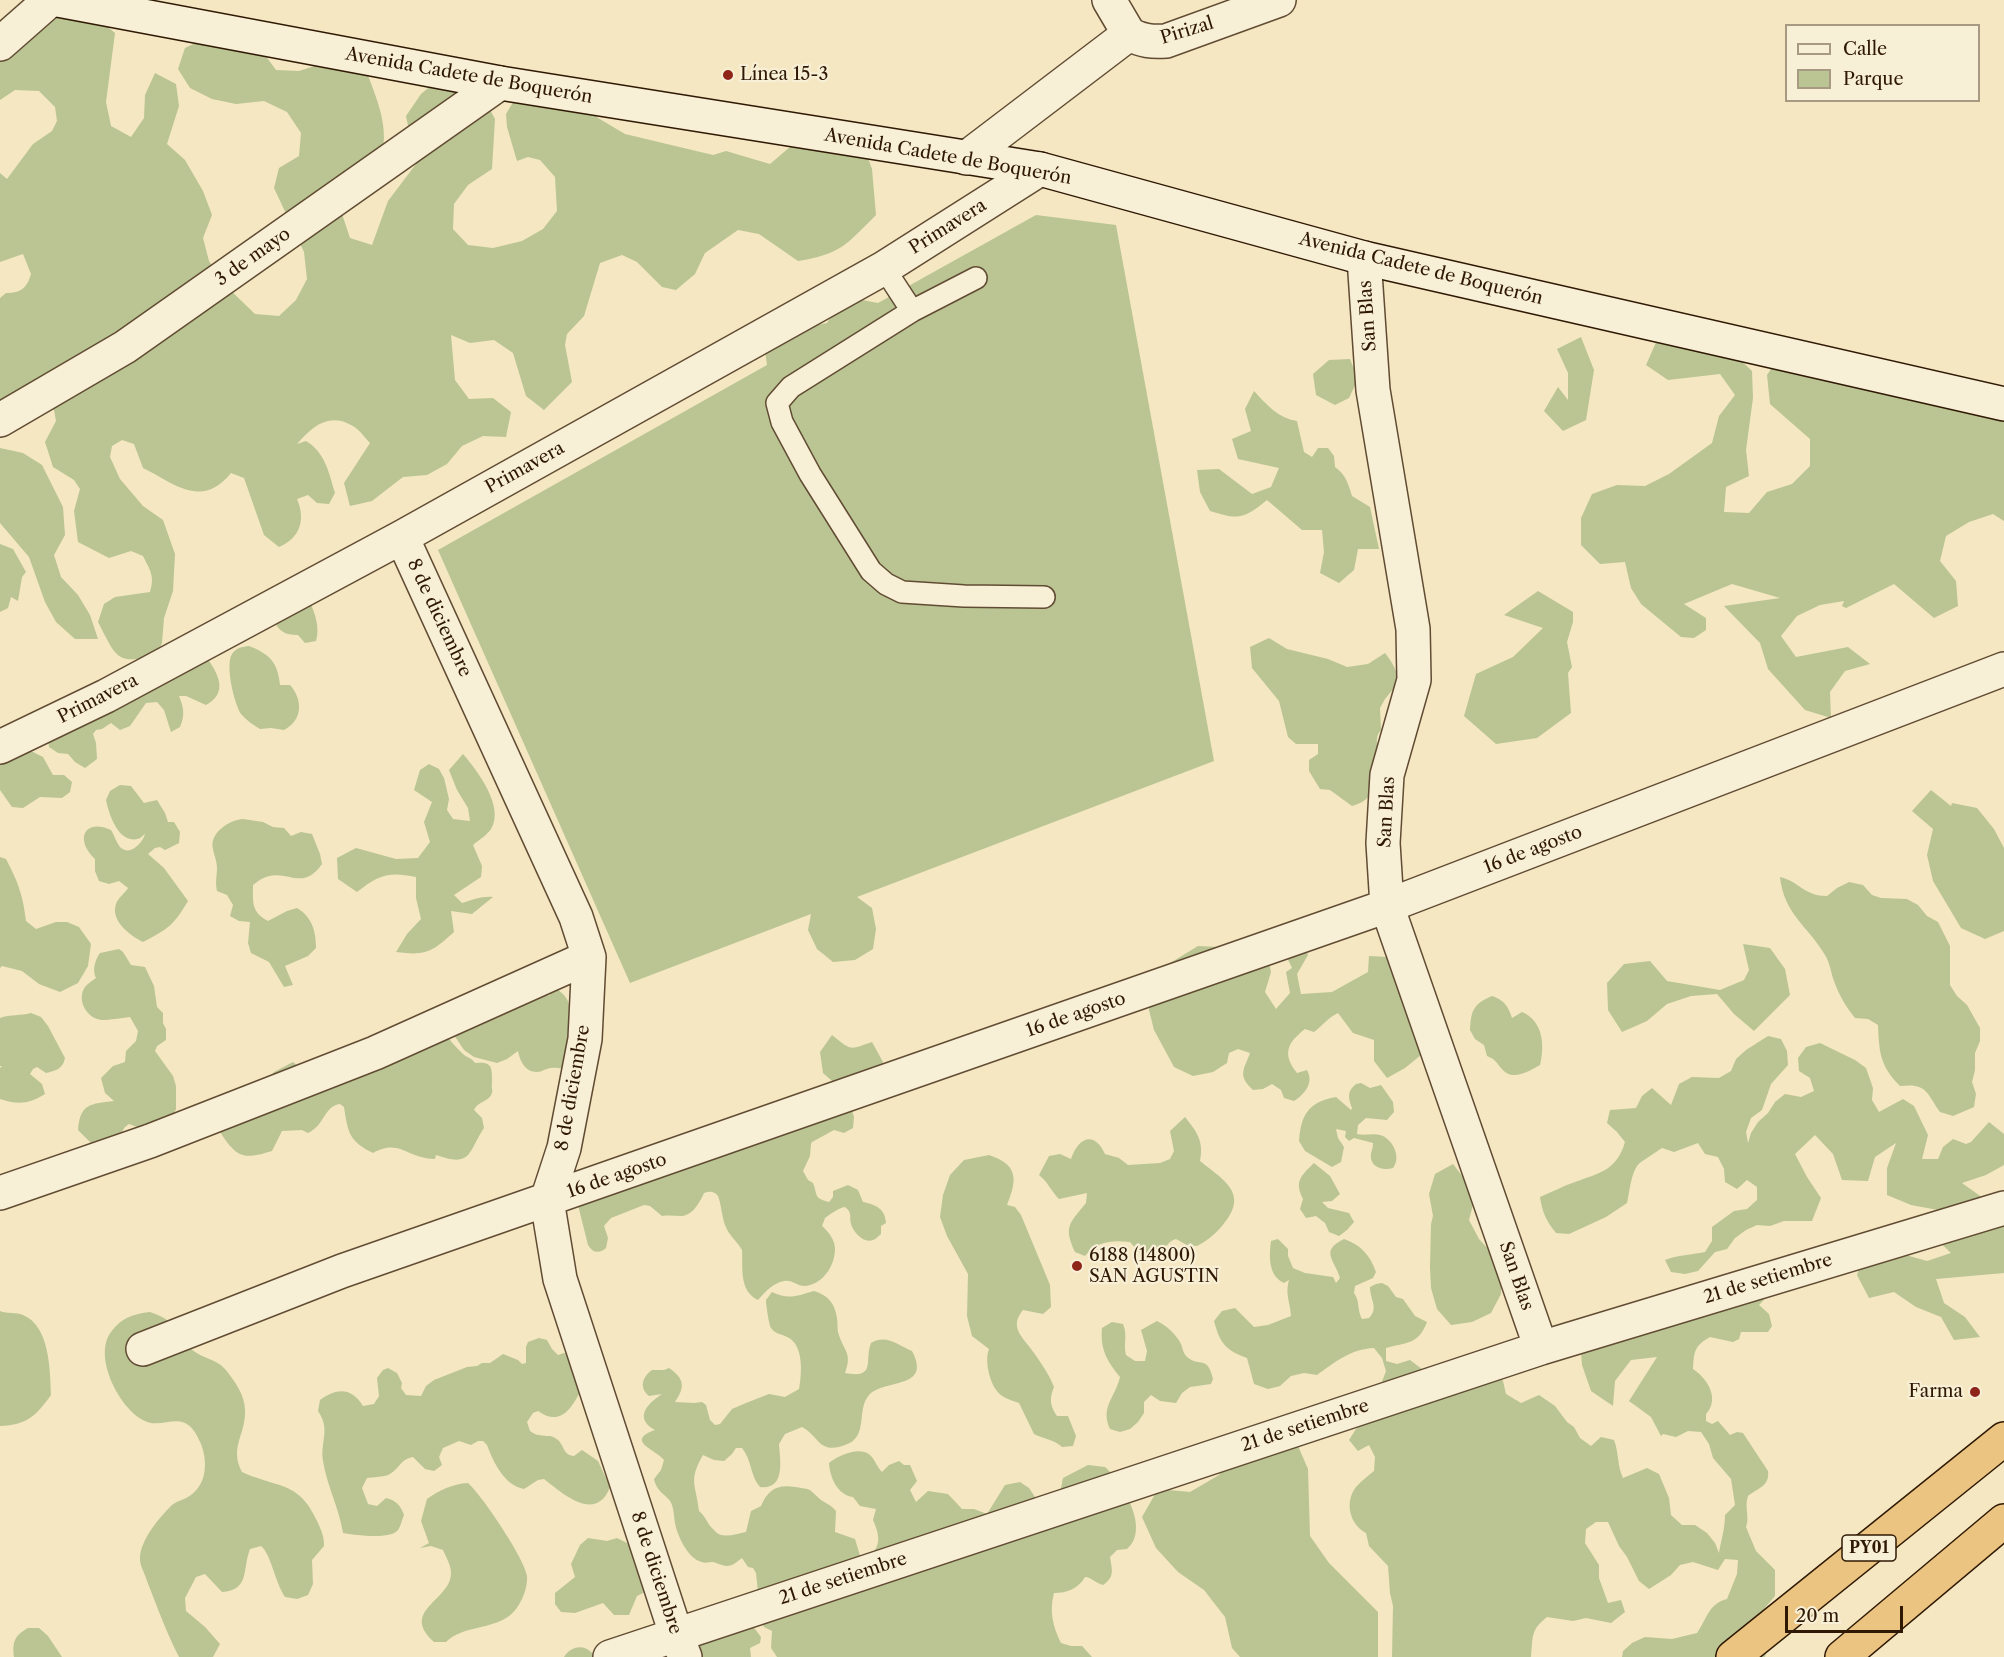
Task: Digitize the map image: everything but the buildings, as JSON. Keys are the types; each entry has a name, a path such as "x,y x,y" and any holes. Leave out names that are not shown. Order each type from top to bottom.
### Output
{"highway":[{"name":"PY01","path":"1733,1657 2004,1438"},
{"path":"1842,1657 2004,1521"}],"street":[{"path":"0,44 50,0"},
{"name":"Avenida Cadete de Boquerón","path":"58,0 500,83 1040,169 1364,258 2004,404"},
{"path":"966,158 1129,34 1109,0"},
{"name":"Pirizal","path":"1129,34 1150,42 1166,41 1279,0"},
{"name":"3 de mayo","path":"0,420 125,347 500,83"},
{"name":"Primavera","path":"0,747 106,696 402,537 884,268 1040,169"},
{"name":"San Blas","path":"1364,258 1373,390 1413,629 1414,680 1387,775 1383,843 1387,906 1541,1348"},
{"name":"8 de diciembre","path":"402,537 576,917 589,957 585,1039 564,1148 548,1200 560,1279 680,1646"},
{"name":"16 de agosto","path":"143,1349 342,1271 1387,906 2004,669"},
{"path":"0,1193 150,1141 375,1053 589,957"},
{"name":"21 de setiembre","path":"609,1657 680,1646 1541,1348 2004,1208"}],"lane":[{"path":"884,268 912,311"},
{"path":"976,278 912,311 791,387 777,403 782,422 810,474 871,571 886,584 902,592 964,596 1044,597"}],"green space":[{"path":"27,15 97,18 115,33 106,102 111,126 131,137 144,118 145,95 155,73 176,84 179,106 167,144 185,160 203,191 212,215 203,238 209,261 222,282 255,314 279,316 296,300 307,279 304,252 274,188 279,168 299,156 301,133 287,112 264,101 236,104 212,99 190,88 178,69 185,48 206,38 251,36 276,70 299,71 321,64 366,70 381,115 383,149 374,172 342,214 350,238 372,245 388,201 416,164 406,116 421,94 438,80 474,80 495,119 492,169 468,185 454,204 453,229 468,245 493,248 522,241 543,229 557,211 555,177 540,160 528,157 517,161 507,127 506,114 515,99 582,100 598,118 625,134 713,155 726,151 770,164 804,135 864,147 872,169 876,215 842,247 824,255 798,261 759,234 738,230 705,253 695,274 676,290 662,287 637,262 622,255 600,263 584,316 567,334 565,345 572,382 544,410 526,396 513,353 494,340 470,343 451,335 455,380 469,399 493,398 511,412 506,437 483,436 462,446 447,464 427,475 403,477 372,501 350,506 344,483 370,443 356,428 344,422 336,420 322,423 297,444 306,441 318,451 331,478 335,493 329,504 317,503 308,495 297,499 301,514 299,528 292,539 279,547 264,535 244,478 231,473 210,490 188,490 143,468 134,444 122,440 112,446 110,457 120,479 143,506 163,520 175,554 173,591 164,618 162,643 157,654 125,659 114,650 98,622 104,604 115,597 150,592 152,577 148,565 143,556 131,551 109,558 78,542 74,511 80,489 74,480 53,467 45,442 56,421 54,410 34,399 0,409 0,298 6,293 23,289 31,274 23,254 0,262 0,173 7,179 33,144 52,131 57,121 55,107 39,91 15,90 0,100 0,35"},
{"path":"1036,215 1116,225 1214,761 857,897 872,908 876,929 873,949 855,960 833,962 817,949 808,930 811,914 630,983 438,550 767,365 765,350 812,323 817,325 827,323 833,313 857,299 878,303"},
{"path":"1581,337 1594,370 1586,420 1563,431 1544,411 1558,387 1568,400 1568,373 1557,349"},
{"path":"1657,340 1734,354 1752,371 1753,398 1746,450 1749,476 1726,487 1724,512 1749,513 1767,492 1792,484 1810,466 1810,439 1770,404 1767,375 1781,354 2004,401 2004,521 1993,514 1969,522 1946,536 1940,561 1956,581 1958,606 1934,618 1894,584 1846,608 1842,606 1844,601 1820,605 1797,616 1781,636 1796,657 1848,647 1870,664 1845,671 1830,692 1831,718 1805,710 1768,669 1760,643 1724,606 1780,598 1732,584 1684,604 1706,618 1706,630 1694,638 1681,637 1641,604 1631,588 1625,562 1600,564 1581,545 1581,518 1592,494 1617,485 1645,486 1669,474 1712,443 1719,416 1735,395 1720,374 1668,380 1646,365"},
{"path":"1350,359 1358,379 1349,398 1335,405 1316,395 1313,374 1329,360"},
{"path":"1254,391 1278,414 1297,421 1304,452 1312,457 1318,448 1328,448 1334,456 1335,467 1348,483 1352,496 1370,507 1379,549 1358,549 1354,570 1339,583 1320,573 1324,552 1322,530 1302,530 1267,500 1241,516 1228,516 1210,511 1200,492 1197,470 1219,469 1252,494 1271,487 1279,468 1238,459 1232,439 1251,431 1245,409"},
{"path":"0,448 23,453 42,465 63,507 65,535 54,555 61,577 78,595 90,615 98,639 75,639 56,622 45,602 29,557 0,523"},
{"path":"0,544 13,549 26,572 22,577 18,601 11,597 8,608 0,612"},
{"path":"1538,591 1573,612 1573,622 1567,642 1572,667 1568,673 1571,713 1537,738 1496,744 1464,716 1476,674 1513,657 1543,628 1504,615"},
{"path":"309,600 316,620 317,636 316,641 305,643 298,635 283,632 273,620"},
{"path":"1269,638 1287,649 1328,659 1347,667 1368,664 1385,653 1392,664 1399,682 1380,708 1381,730 1377,740 1378,765 1372,790 1363,802 1352,806 1330,790 1320,789 1309,771 1309,760 1318,754 1318,744 1296,744 1288,737 1279,701 1252,668 1250,647"},
{"path":"249,646 272,660 280,685 290,685 297,697 298,715 295,721 284,730 260,729 245,718 238,709 231,684 230,659 236,650"},
{"path":"207,658 218,677 217,695 206,705 186,696 179,696 183,712 180,727 171,732 164,710 157,702 146,703 130,726 120,730 111,723 96,730 93,734 97,759 85,768 68,754 58,753 49,747 48,737"},
{"path":"0,738 22,751 33,752 43,757 53,775 64,775 72,782 70,792 62,798 40,797 23,808 12,807 0,790"},
{"path":"463,754 488,789 494,810 494,820 491,829 473,845 482,866 481,877 454,895 462,903 493,897 472,914 451,911 454,932 434,948 422,953 396,952 407,934 421,919 416,898 416,877 398,874 384,876 357,892 338,879 337,858 356,848 396,859 418,858 430,842 424,822 432,802 414,790 420,770 429,764 439,769 444,778 449,799 447,810 453,819 470,821 468,808 449,770"},
{"path":"120,785 131,786 144,803 157,800 168,822 174,822 180,832 179,843 165,850 160,847 155,848 148,854 164,868 188,901 170,926 143,942 128,932 116,916 116,904 128,888 119,881 109,884 99,881 95,871 95,859 89,852 84,838 85,832 89,829 102,827 111,830 121,848 125,850 136,847 142,841 145,834 138,839 125,837 115,826 109,813 106,800 110,791"},
{"path":"1931,790 1951,806 1952,803 1977,808 1994,829 2004,848 2004,931 1985,939 1961,928 1933,881 1927,855 1933,829 1912,811"},
{"path":"243,819 284,828 291,836 301,832 312,834 320,854 322,864 306,878 273,875 253,885 254,906 262,918 268,921 297,908 312,925 316,948 308,956 285,966 293,985 284,987 269,962 251,953 248,943 250,922 239,921 230,916 233,905 227,895 217,891 214,838 221,828"},
{"path":"0,857 6,859 17,882 26,921 36,929 56,922 67,922 79,927 91,944 88,966 78,983 60,992 39,984 22,971 2,966 0,968"},
{"path":"1780,877 1813,894 1827,896 1849,882 1863,885 1872,895 1881,898 1907,899 1938,922 1950,946 1950,985 1967,1005 1980,1028 1980,1041 1975,1053 1972,1082 1976,1094 1974,1107 1953,1116 1940,1112 1925,1090 1916,1086 1900,1086 1893,1079 1882,1058 1878,1025 1868,1019 1855,1018 1843,1001 1825,955 1786,901"},
{"path":"1301,936 1308,955 1297,974 1301,994 1332,992 1368,972 1369,956 1389,957 1424,1034 1421,1055 1405,1068 1387,1078 1374,1061 1374,1040 1353,1033 1338,1013 1314,1032 1305,1029 1291,1044 1288,1054 1292,1066 1297,1073 1307,1070 1309,1075 1309,1084 1305,1092 1294,1101 1284,1098 1281,1090 1272,1084 1263,1089 1253,1090 1243,1076 1250,1053 1238,1049 1229,1053 1227,1063 1213,1072 1193,1076 1174,1067 1154,1030 1149,1010 1152,988 1162,968 1198,946 1219,947 1230,964 1267,952 1271,972 1265,992 1276,1009 1290,993 1286,972 1292,968 1283,949"},
{"path":"1743,944 1770,948 1785,969 1790,995 1754,1031 1734,1014 1717,994 1691,996 1667,1004 1647,1021 1622,1032 1608,1010 1607,983 1624,964 1650,961 1667,981 1720,990 1744,980 1749,970"},
{"path":"119,949 131,965 145,967 154,986 157,1007 163,1013 163,1023 166,1029 166,1040 157,1046 155,1051 173,1076 176,1086 176,1109 171,1119 144,1134 137,1127 129,1124 119,1136 93,1145 78,1130 81,1114 93,1104 114,1101 105,1093 101,1078 113,1066 125,1062 126,1051 136,1041 138,1031 130,1017 97,1019 84,1008 82,998 85,987 96,978 95,965 100,953"},
{"path":"483,986 544,991 549,996 551,991 557,989 562,993 574,1017 566,1068 533,1072 524,1065 518,1051 497,1063 474,1057 464,1050 452,1032 458,1008 467,994"},
{"path":"1492,996 1505,1004 1512,1018 1522,1012 1534,1021 1541,1034 1540,1065 1515,1075 1505,1072 1487,1056 1484,1045 1475,1039 1470,1030 1472,1013 1477,1005"},
{"path":"31,1013 41,1017 48,1026 65,1058 64,1062 58,1069 46,1073 37,1067 30,1074 42,1084 45,1094 23,1103 0,1099 0,1068 2,1066 0,1066 0,1018"},
{"path":"444,1030 464,1055 475,1063 485,1063 491,1070 492,1093 474,1110 482,1118 484,1128 471,1151 463,1158 456,1160 436,1155 435,1159 425,1158 397,1148 382,1149 373,1153 354,1140 349,1130 344,1107 340,1104 331,1108 314,1130 308,1133 302,1130 282,1131 272,1151 262,1154 247,1156 236,1152 220,1132 225,1112 260,1088 274,1072 293,1062 298,1066 308,1090 326,1090 333,1081"},
{"path":"832,1035 851,1048 872,1042 883,1062 879,1083 839,1087 823,1073 820,1052"},
{"path":"1768,1036 1781,1039 1787,1051 1788,1065 1771,1084 1762,1110 1751,1118 1746,1132 1748,1143 1758,1122 1785,1094 1801,1097 1814,1091 1810,1078 1799,1071 1798,1058 1806,1047 1820,1043 1866,1068 1873,1088 1872,1100 1879,1112 1903,1099 1914,1106 1928,1135 1922,1159 1938,1159 1943,1147 1953,1139 1966,1144 1971,1142 1989,1122 2004,1134 2004,1165 1986,1175 1962,1183 1983,1198 2004,1205 2004,1273 1936,1279 1944,1303 1965,1317 1980,1337 1954,1340 1941,1317 1916,1307 1894,1292 1869,1298 1857,1275 1865,1250 1902,1254 1927,1261 1951,1253 1932,1235 1938,1210 1911,1205 1887,1195 1887,1168 1896,1143 1875,1157 1868,1181 1842,1180 1833,1154 1815,1135 1795,1154 1821,1198 1812,1221 1784,1221 1770,1226 1757,1225 1735,1238 1727,1249 1715,1252 1698,1271 1685,1274 1671,1272 1665,1260 1705,1252 1712,1241 1712,1227 1734,1211 1747,1209 1757,1200 1757,1187 1747,1180 1737,1189 1725,1182 1724,1169 1718,1157 1705,1154 1698,1143 1674,1152 1662,1148 1641,1162 1633,1175 1627,1203 1606,1217 1569,1234 1556,1233 1553,1229 1545,1216 1540,1197 1600,1173 1612,1165 1622,1151 1625,1142 1607,1123 1610,1110 1636,1108 1642,1096 1652,1088 1671,1105 1679,1084 1692,1077 1719,1078 1731,1071 1736,1059 1746,1050"},
{"path":"1361,1083 1370,1088 1381,1085 1393,1102 1394,1112 1387,1120 1366,1118 1358,1125 1357,1134 1377,1134 1388,1140 1396,1154 1396,1164 1393,1168 1385,1169 1374,1165 1371,1158 1373,1143 1354,1138 1349,1141 1345,1137 1346,1131 1336,1129 1338,1138 1344,1147 1341,1162 1332,1167 1305,1151 1299,1141 1304,1117 1313,1106 1336,1097 1351,1110 1350,1092 1356,1084"},
{"path":"851,1107 854,1117 853,1128 844,1133 834,1130 812,1142 810,1156 803,1171 808,1180 813,1183 820,1199 829,1202 833,1197 833,1191 848,1185 858,1190 863,1202 879,1208 884,1214 886,1223 881,1226 881,1234 870,1241 863,1239 854,1230 850,1213 845,1207 825,1218 822,1226 832,1239 835,1255 825,1276 815,1283 802,1286 791,1281 784,1281 766,1291 758,1300 752,1296 743,1278 742,1250 727,1229 718,1196 712,1192 704,1193 696,1208 686,1215 662,1216 650,1206 644,1205 611,1218 604,1226 608,1238 606,1248 596,1252 588,1245 577,1201"},
{"path":"1185,1117 1198,1137 1201,1148 1200,1161 1225,1182 1234,1197 1230,1215 1222,1226 1210,1238 1197,1246 1187,1245 1176,1239 1144,1258 1130,1242 1123,1241 1100,1244 1085,1256 1075,1252 1069,1236 1070,1225 1086,1203 1087,1193 1059,1199 1039,1175 1049,1156 1060,1154 1071,1159 1082,1142 1091,1139 1101,1146 1105,1154 1119,1158 1128,1165 1160,1163 1170,1159 1174,1151 1170,1131"},
{"path":"989,1155 999,1159 1011,1169 1014,1181 1007,1205 1015,1207 1021,1215 1050,1285 1051,1307 1043,1314 1023,1310 1017,1322 1017,1328 1052,1382 1054,1387 1051,1395 1052,1406 1057,1416 1068,1416 1076,1436 1073,1446 1062,1447 1034,1434 1019,1403 997,1391 988,1367 989,1349 972,1336 967,1316 968,1274 947,1236 940,1217 943,1195 950,1175 964,1160"},
{"path":"1314,1163 1330,1176 1340,1194 1332,1201 1322,1202 1328,1208 1349,1213 1354,1222 1339,1236 1329,1232 1325,1223 1316,1216 1306,1218 1300,1209 1303,1199 1299,1188 1300,1179"},
{"path":"1453,1164 1466,1181 1474,1201 1469,1220 1479,1239 1493,1254 1501,1273 1501,1294 1491,1313 1472,1322 1451,1325 1437,1309 1431,1288 1433,1216 1429,1194 1435,1174"},
{"path":"1278,1239 1288,1249 1293,1268 1305,1273 1333,1277 1336,1283 1340,1278 1330,1252 1336,1243 1344,1239 1355,1244 1368,1256 1376,1272 1373,1278 1355,1286 1354,1293 1362,1319 1369,1318 1373,1311 1370,1287 1382,1283 1388,1286 1396,1297 1403,1299 1415,1316 1427,1322 1416,1339 1386,1348 1386,1361 1397,1364 1410,1360 1431,1376 1495,1372 1503,1381 1506,1394 1521,1403 1539,1395 1555,1406 1567,1422 1574,1427 1580,1438 1591,1446 1601,1437 1614,1440 1623,1478 1647,1468 1659,1474 1669,1498 1671,1515 1682,1525 1695,1525 1707,1533 1719,1553 1725,1515 1735,1505 1731,1479 1713,1458 1709,1444 1701,1432 1688,1431 1676,1437 1663,1434 1661,1436 1651,1417 1629,1401 1657,1357 1631,1360 1615,1381 1613,1406 1591,1391 1582,1365 1580,1340 1666,1320 1679,1325 1684,1321 1762,1297 1764,1300 1759,1305 1769,1314 1772,1326 1768,1332 1741,1332 1739,1339 1733,1342 1710,1337 1696,1350 1693,1369 1703,1378 1712,1396 1706,1421 1712,1424 1718,1421 1730,1435 1737,1432 1743,1433 1768,1471 1765,1483 1748,1496 1746,1527 1756,1551 1775,1570 1775,1596 1758,1616 1771,1638 1765,1657 1622,1657 1623,1651 1632,1643 1645,1637 1672,1639 1697,1633 1712,1608 1727,1599 1737,1574 1738,1560 1725,1559 1718,1570 1693,1562 1680,1565 1671,1575 1649,1589 1639,1581 1608,1522 1596,1522 1586,1529 1585,1543 1599,1565 1599,1578 1608,1603 1621,1600 1625,1612 1611,1623 1586,1618 1573,1621 1547,1617 1535,1630 1531,1657 1392,1657 1393,1606 1388,1566 1369,1546 1366,1533 1356,1525 1350,1513 1352,1493 1374,1471 1375,1457 1369,1445 1358,1451 1349,1440 1356,1429 1367,1421 1386,1371 1382,1358 1374,1348 1358,1351 1330,1365 1317,1375 1304,1373 1291,1376 1280,1386 1268,1389 1254,1384 1247,1358 1224,1345 1214,1321 1222,1311 1235,1308 1254,1327 1268,1325 1291,1316 1289,1280 1284,1283 1272,1271 1271,1241"},
{"path":"814,1291 827,1298 835,1308 838,1332 848,1356 845,1373 855,1374 865,1371 871,1343 882,1340 892,1341 912,1351 917,1363 916,1372 904,1381 877,1389 870,1394 863,1407 857,1436 845,1445 834,1448 824,1446 802,1427 785,1434 779,1444 780,1473 774,1484 768,1487 760,1487 757,1483 742,1448 736,1448 724,1461 703,1455 694,1477 699,1511 717,1533 725,1536 733,1535 746,1532 751,1511 761,1506 767,1495 774,1489 789,1486 810,1490 836,1511 835,1532 855,1539 861,1559 873,1552 878,1543 873,1520 876,1509 860,1506 853,1497 847,1496 835,1484 829,1463 843,1455 861,1451 866,1453 882,1472 889,1465 899,1461 904,1465 910,1465 917,1481 910,1490 916,1502 928,1491 948,1494 962,1509 974,1509 987,1514 1005,1485 1020,1482 1029,1488 1037,1500 1064,1496 1061,1488 1063,1478 1088,1465 1105,1467 1119,1483 1131,1506 1135,1518 1134,1540 1127,1549 1117,1550 1110,1557 1112,1573 1107,1582 1103,1585 1085,1577 1079,1585 1072,1589 1054,1593 1052,1606 1054,1625 1061,1643 1082,1646 1092,1657 777,1657 771,1648 772,1631 764,1627 761,1622 756,1573 753,1568 748,1567 742,1558 728,1566 703,1562 695,1558 683,1545 671,1502 658,1488 654,1479 661,1470 664,1460 642,1442 646,1434 655,1430 645,1421 645,1411 662,1394 649,1396 644,1390 644,1379 652,1370 669,1368 678,1376 682,1384 681,1392 675,1402 702,1402 706,1405 710,1420 715,1425 720,1424 732,1409 746,1403 769,1394 785,1397 799,1389 801,1368 799,1353 793,1341 774,1332 771,1328 766,1300 772,1292 788,1297"},
{"path":"0,1311 23,1315 39,1329 47,1350 51,1395 30,1418 17,1424 0,1426"},
{"path":"150,1312 166,1319 190,1348 217,1362 225,1369 238,1388 245,1404 245,1419 237,1455 242,1472 295,1492 311,1509 323,1537 324,1546 312,1560 313,1584 308,1595 297,1599 285,1597 268,1555 261,1546 250,1549 241,1583 231,1590 222,1592 205,1574 196,1577 185,1598 186,1611 220,1644 213,1657 179,1657 140,1562 143,1544 151,1530 172,1505 188,1497 199,1487 205,1466 201,1444 188,1424 173,1421 149,1423 141,1419 124,1403 111,1379 105,1354 106,1342 111,1332 119,1323 128,1318"},
{"path":"1157,1321 1168,1328 1179,1340 1187,1357 1206,1364 1213,1379 1211,1384 1190,1387 1182,1393 1176,1403 1160,1401 1151,1395 1144,1402 1144,1413 1130,1429 1120,1432 1110,1429 1107,1421 1107,1408 1120,1377 1105,1354 1102,1328 1112,1322 1123,1324 1126,1355 1135,1361 1145,1361 1147,1351 1141,1330"},
{"path":"539,1338 547,1340 558,1355 564,1353 575,1356 583,1386 571,1407 560,1416 546,1416 538,1411 533,1413 527,1422 530,1431 537,1435 556,1438 570,1455 574,1456 582,1450 598,1461 610,1487 604,1498 596,1503 578,1502 544,1479 524,1489 517,1487 505,1478 483,1441 471,1445 459,1441 443,1448 439,1457 442,1465 434,1471 425,1469 413,1457 405,1460 388,1475 367,1478 362,1488 368,1504 377,1506 386,1498 398,1504 401,1509 404,1515 398,1530 380,1536 343,1533 323,1461 325,1430 318,1411 320,1400 332,1393 343,1391 354,1395 363,1406 374,1404 379,1396 377,1378 383,1370 388,1368 397,1373 402,1383 401,1388 406,1395 421,1396 426,1386 434,1380 467,1367 490,1363 503,1354 522,1364 526,1363 528,1342"},
{"path":"1295,1439 1308,1469 1310,1536 1329,1563 1378,1612 1378,1657 1240,1657 1232,1648 1225,1617 1204,1590 1178,1572 1156,1548 1142,1517 1158,1489 1190,1492 1219,1475 1235,1447"},
{"path":"468,1483 492,1513 519,1556 527,1576 526,1587 520,1603 509,1616 494,1624 461,1633 446,1642 434,1642 425,1631 422,1622 424,1613 449,1583 451,1570 443,1550 431,1546 420,1548 429,1543 421,1521 427,1499 446,1488"},
{"path":"588,1538 607,1541 617,1538 636,1551 647,1591 637,1596 629,1615 614,1615 603,1603 575,1613 561,1612 555,1604 555,1593 575,1577 571,1564 580,1545"},
{"path":"752,1625 761,1637 760,1643 750,1648 751,1657 564,1657 570,1650 581,1647 592,1653 606,1640 643,1631 645,1626"},
{"path":"28,1628 39,1628 48,1636 62,1657 14,1657 15,1640"}],"place":[{"name":"Línea 15-3","path":"728,75"},
{"name":"6188 (14800) SAN AGUSTIN","path":"1077,1266"},
{"name":"Farma","path":"1975,1392"}]}
